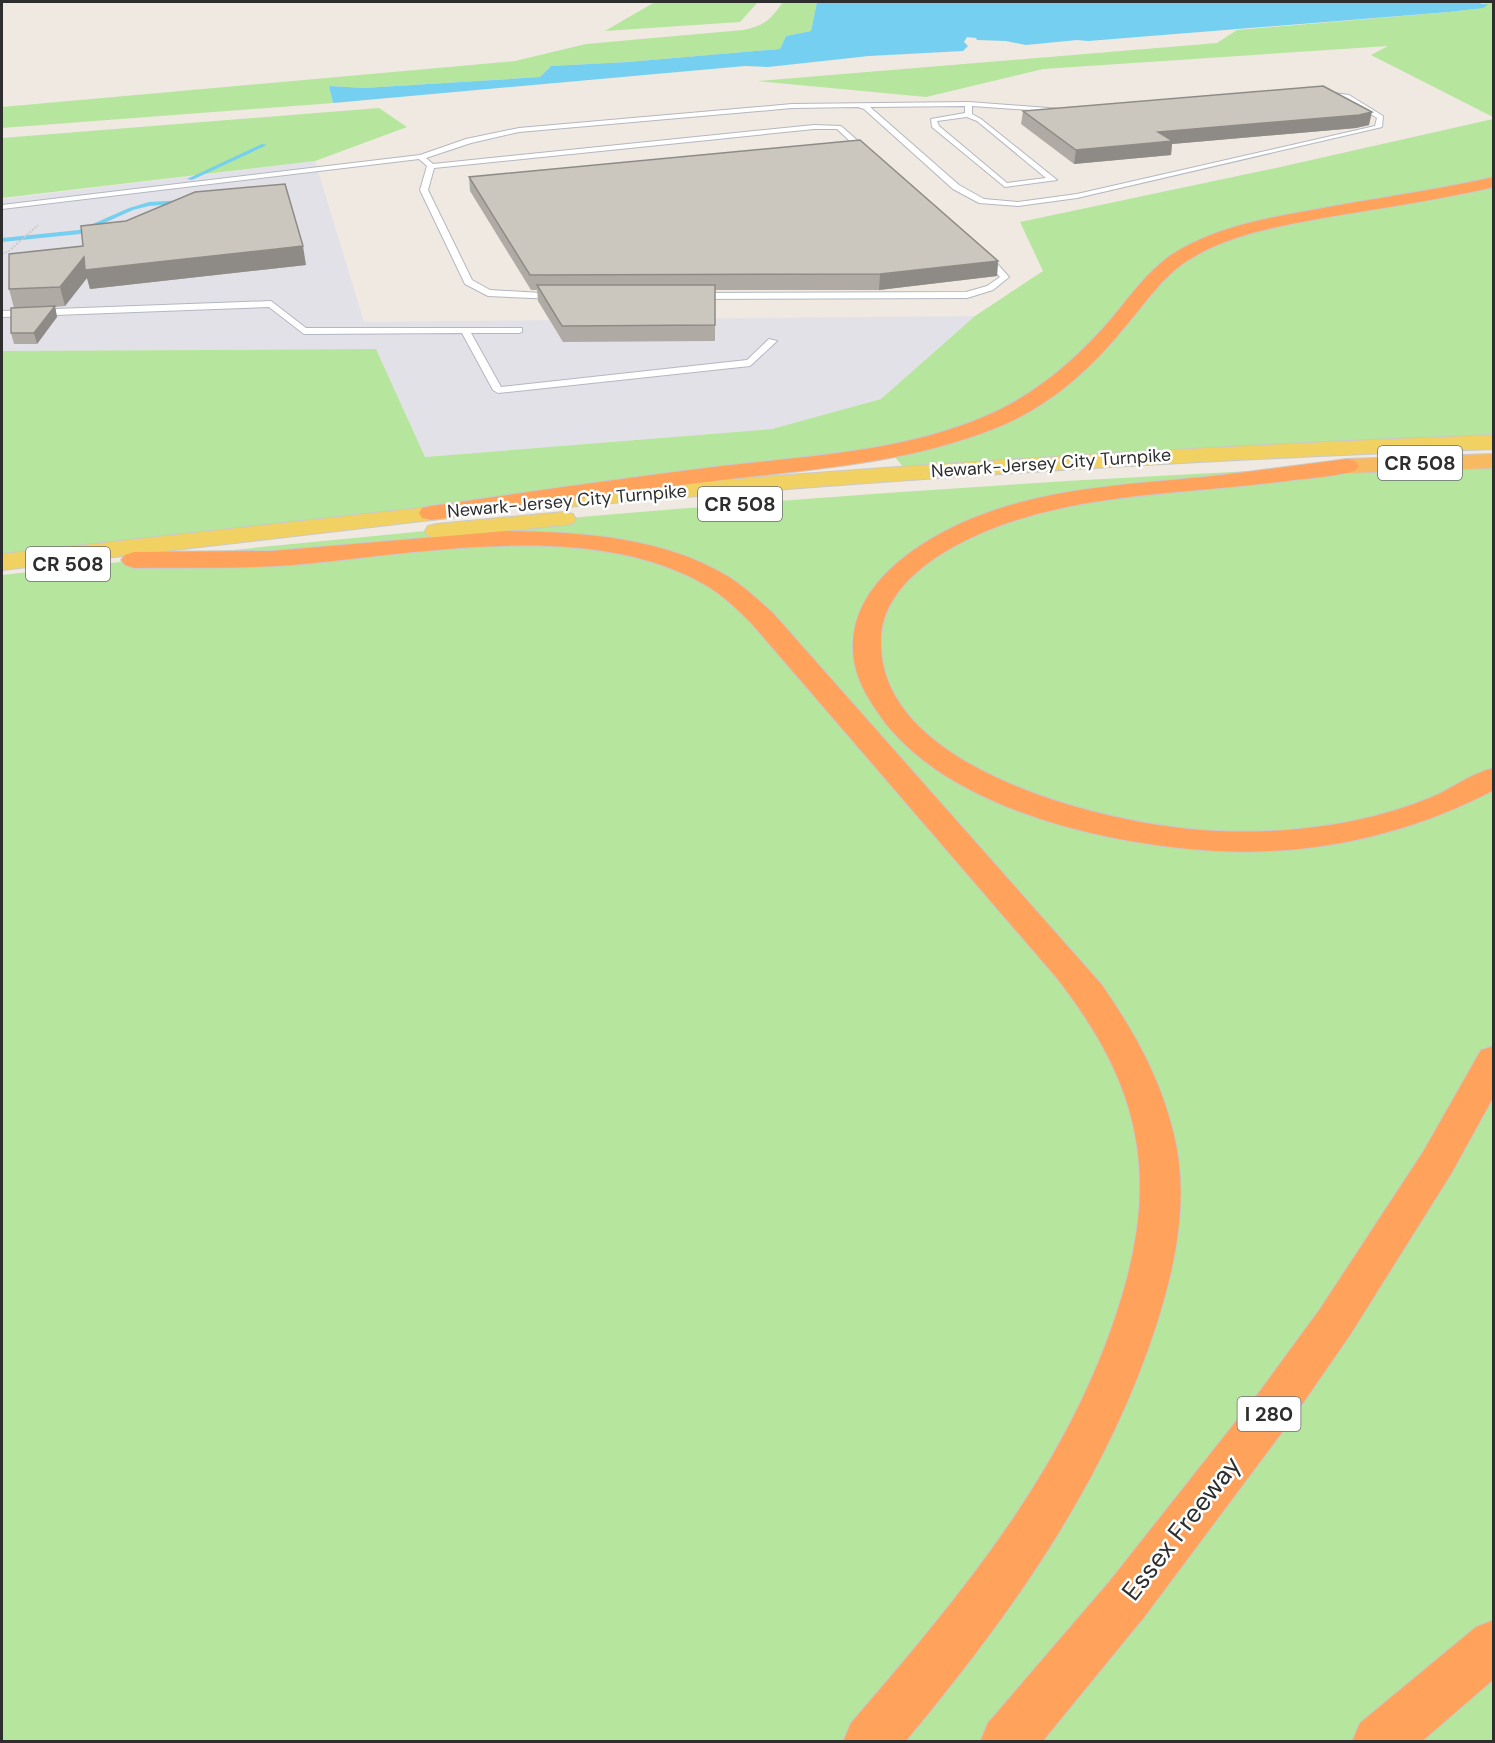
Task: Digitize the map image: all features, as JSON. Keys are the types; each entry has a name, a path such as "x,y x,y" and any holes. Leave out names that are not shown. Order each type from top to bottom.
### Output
{"highway":[{"path":"431,513 607,487 865,455 911,447 953,436 1005,417 1058,384 1099,345 1163,270 1199,247 1236,233 1285,220 1494,182"},
{"name":"Newark-Jersey City Turnpike","path":"1347,466 1494,461"},
{"path":"1347,466 1088,496 1010,514 963,532 926,554 894,579 874,606 868,622 865,652 873,683 893,714 910,732 941,758 972,777 1050,810 1144,832 1245,840 1277,840 1341,833 1380,826 1426,812 1451,802 1494,777"},
{"path":"134,560 289,557 478,540 525,539 592,544 639,552 681,564 705,575 727,588 762,618 1085,987 1113,1027 1125,1048 1145,1098 1157,1154 1160,1182 1160,1212 1155,1245 1135,1326 1102,1412 1049,1508 945,1653 870,1742"},
{"name":"Essex Freeway","path":"1007,1742 1127,1599 1289,1387 1335,1322 1437,1163 1494,1060"},
{"path":"1379,1742 1494,1645"}],"main road":[{"name":"Newark-Jersey City Turnpike","path":"2,562 431,513 699,488 975,467 1217,453 1494,442"},
{"name":"Newark-Jersey City Turnpike","path":"2,569 134,560 801,499 1347,466"}],"lane":[{"path":"852,104 866,107 956,187 982,201 1018,204 1077,196 1378,128 1381,117 1347,96 1314,92"},
{"path":"968,115 969,104"},
{"path":"2,207 421,157 469,141 519,130 792,106 969,104 1067,109"},
{"path":"968,115 979,120 1053,180 1005,185 936,126 933,120 968,115"},
{"path":"421,157 431,166 814,127 838,127 874,159"},
{"path":"431,166 424,190 468,282 488,293 564,296"},
{"path":"683,296 967,295 990,288 1005,277 975,246"},
{"path":"2,314 141,307 271,304 304,331 519,330"},
{"path":"465,330 498,390 750,363 772,341"}],"path":[{"path":"2,254 9,251 38,225"}],"shaded area":[{"path":"315,161 364,322 975,316 881,399 772,429 425,457 376,349 2,351 2,199"}],"green space":[{"path":"655,2 758,2 740,22 605,31"},
{"path":"783,2 817,2 811,31 786,36 780,49 551,66 540,77 364,88 329,86 333,103 2,128 2,107 515,61 586,44 743,30 767,21"},
{"path":"1475,2 1493,2 1493,117 1371,55 1388,46 1043,69 926,97 758,81 1217,43 1237,30 1449,12 1474,9 1485,3"},
{"path":"379,108 407,127 315,161 2,198 2,138"},
{"path":"1493,119 1493,442 907,472 890,451 131,546 2,555 2,351 376,349 425,457 772,429 881,399 975,316 1043,271 1020,222"},
{"path":"1493,461 1493,1741 2,1741 2,575 374,536 746,503 1120,478"}],"water":[{"path":"817,2 1475,2 1488,5 1483,8 1449,12 1026,45 967,37 964,42 968,46 963,51 869,56 768,67 745,66 333,103 329,86 364,88 540,77 551,66 780,49 786,36 811,31"}],"building":[{"path":"1323,86 1372,112 1158,132 1173,141 1076,150 1023,111"},
{"path":"860,140 998,261 880,274 530,275 469,177"},
{"path":"285,184 303,246 85,270 84,257 60,287 9,289 9,254 83,246 81,226 126,221 195,192"},
{"path":"537,285 715,285 715,325 562,326"},
{"path":"55,306 34,333 11,333 11,308"}],"waterway":[{"path":"190,179 264,145"},
{"path":"2,240 80,232 131,209 149,204 184,202"}]}
